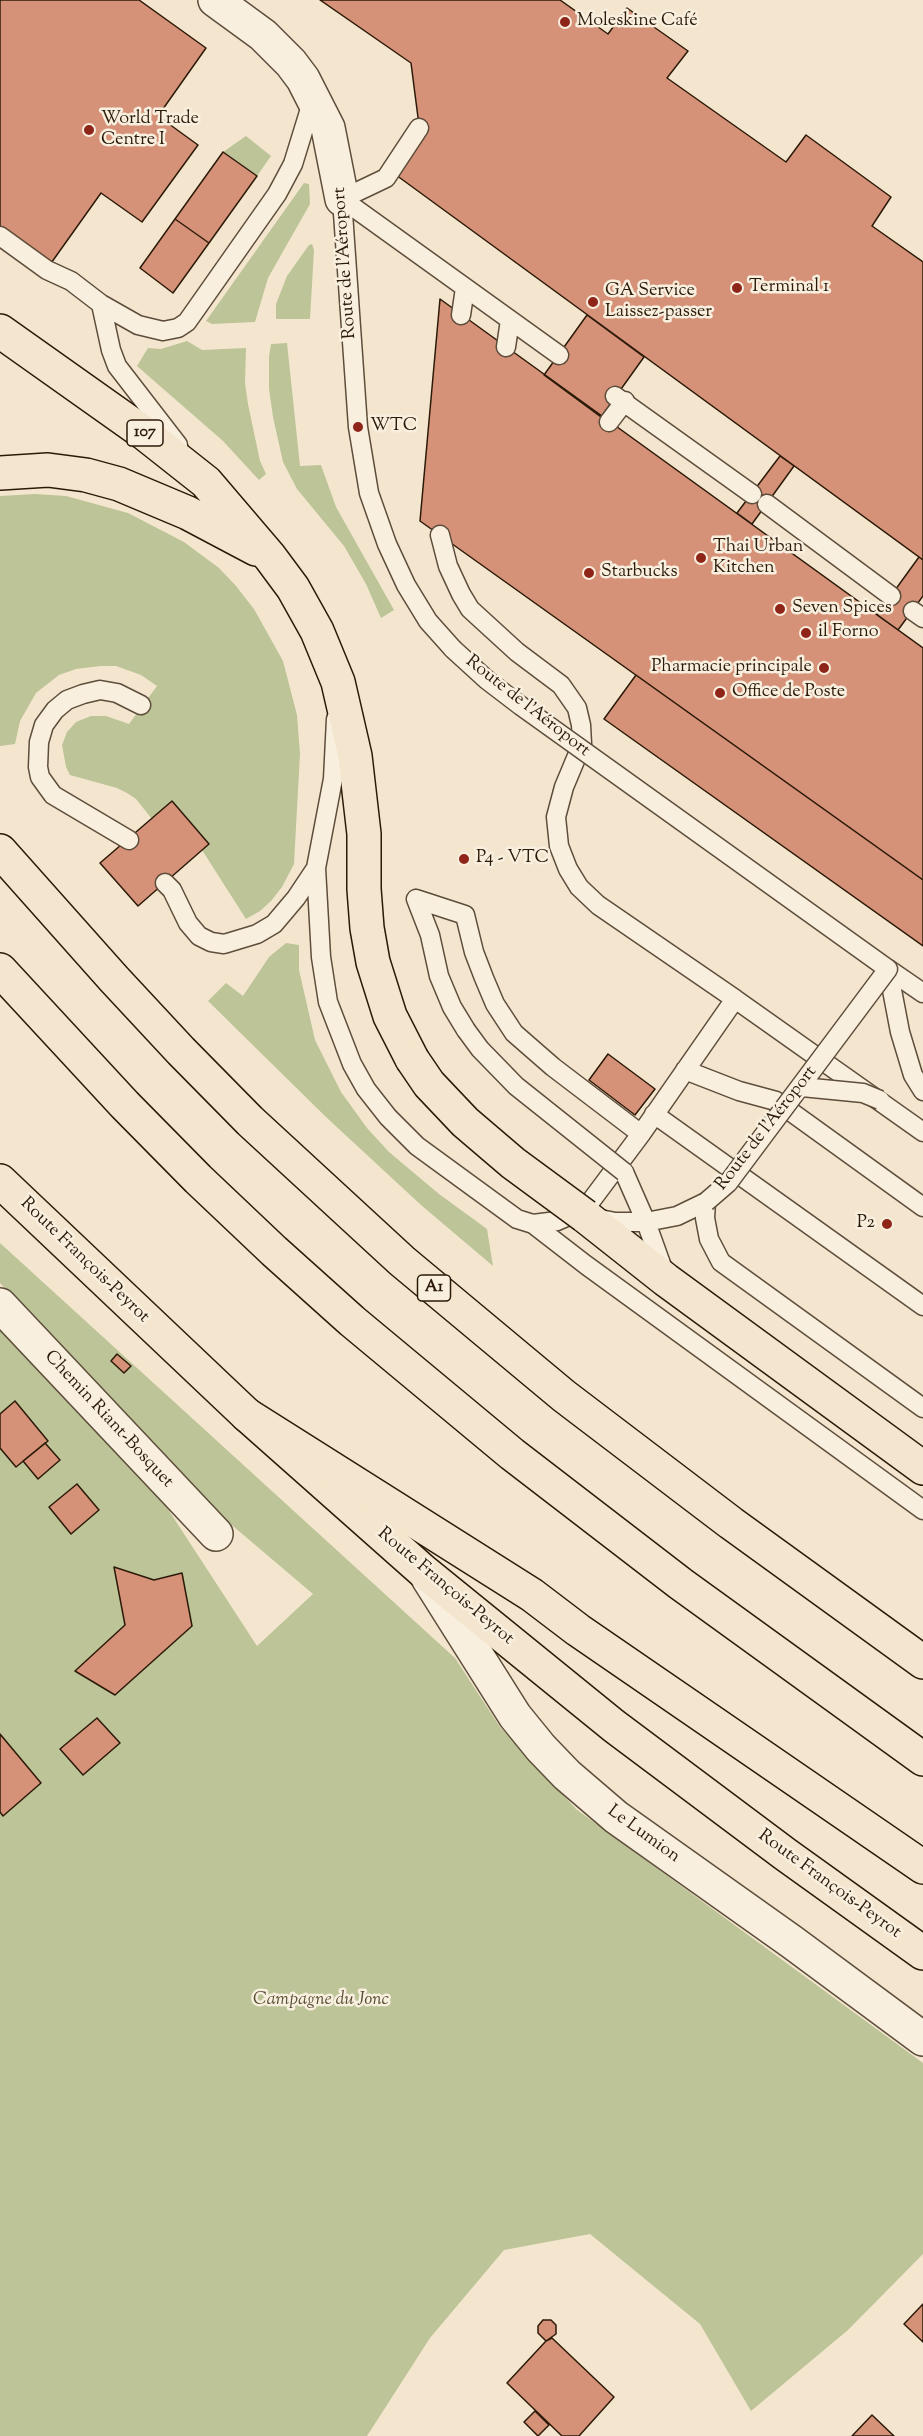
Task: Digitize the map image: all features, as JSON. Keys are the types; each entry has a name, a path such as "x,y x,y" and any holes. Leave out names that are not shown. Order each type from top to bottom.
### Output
{"main road":[{"name":"107","path":"0,331 144,433 206,482 270,557"},
{"path":"0,473 48,470 86,475 119,484 188,513 270,557 293,588 317,631 338,682 355,756 364,834 367,928 373,962 390,1016 412,1059 429,1084 465,1122 513,1163 666,1280 923,1468"},
{"name":"A1","path":"0,851 114,980 204,1074 258,1129 402,1261 564,1396 731,1523 923,1662"},
{"path":"0,970 125,1105 198,1179 273,1251 352,1321 512,1454 662,1570 923,1759"},
{"name":"Route François-Peyrot","path":"0,1181 246,1415 423,1571 614,1726 775,1847 923,1953"},
{"path":"246,1415 532,1595 578,1630 923,1867"}],"street":[{"name":"Route de l'Aéroport","path":"215,0 263,35 281,52 314,97 328,128 342,199"},
{"name":"Chemin Riant-Bosquet","path":"0,1305 216,1534"},
{"name":"Le Lumion","path":"423,1571 515,1716 567,1775 616,1817 923,2039"}],"lane":[{"path":"0,236 47,270 71,281 101,304 138,325 152,330 170,331 187,322 278,194 293,164 314,97"},
{"path":"419,128 386,178 342,199 559,355"},
{"name":"Route de l'Aéroport","path":"342,199 358,427 369,493 395,564 428,621 453,649 520,706 888,969 728,1183 706,1202 677,1216 646,1222 615,1221 585,1216"},
{"path":"461,315 465,288"},
{"path":"101,304 111,350 117,366 206,482"},
{"path":"506,347 510,320"},
{"path":"609,422 620,399 891,596"},
{"path":"440,535 448,566 460,594 470,609 517,652 561,685 577,708 582,744 564,787 556,817 559,846 568,869 579,887 598,905 923,1132"},
{"path":"338,682 333,778 316,868 321,957 328,1002 352,1064 366,1089 388,1118 417,1146 517,1219 533,1224 923,1510"},
{"path":"129,840 53,795 40,777 39,742 45,725 55,710 67,700 83,694 100,690 117,693 141,705"},
{"path":"165,883 172,891 188,923 200,936 210,942 224,944 257,934 274,924 296,898 316,868"},
{"path":"641,1134 553,1068 514,1033 495,1004 484,978 474,952 465,915 416,899 430,935 439,976 466,1030 480,1049 516,1086 624,1172 646,1222 666,1280"},
{"path":"888,969 923,993"},
{"path":"888,969 900,1032 914,1075 923,1091"},
{"path":"533,1224 557,1221 585,1209 641,1134 735,999"},
{"path":"685,1070 739,1091 776,1101 923,1207"},
{"path":"802,1087 863,1093 880,1100 923,1132"},
{"path":"654,1114 923,1306"},
{"path":"706,1202 705,1218 709,1239 721,1262 923,1408"}],"green space":[{"path":"246,136 271,156 257,176 223,152"},
{"path":"304,183 309,184 310,204 268,278 255,322 212,324 206,321"},
{"path":"312,244 314,250 310,319 276,319 276,304 287,276"},
{"path":"187,341 202,350 246,348 245,383 248,404 260,461 266,474 259,480 223,441 137,366 148,348 161,349"},
{"path":"287,343 300,466 321,465 336,507 394,610 381,618 366,584 344,546 297,489 283,462 269,389 269,357 271,344"},
{"path":"35,494 66,496 128,513 184,542 219,568 236,586 254,609 283,661 297,715 300,754 294,864 282,887 271,901 246,919 202,850 209,844 172,801 152,819 136,799 127,793 70,775 66,767 62,745 67,732 76,722 91,716 106,716 129,724 157,686 141,675 116,666 76,669 59,675 36,693 20,721 15,744 0,746 0,496"},
{"path":"286,943 299,945 299,970 315,1040 341,1092 367,1128 389,1152 439,1194 487,1229 493,1266 421,1205 327,1118 208,1001 226,983 243,996 269,957"},
{"name":"Campagne du Jonc","path":"0,1243 455,1658 500,1727 576,1809 923,2063 923,2254 848,2330 751,2411 700,2324 590,2234 504,2250 430,2338 367,2436 0,2436 0,1324 147,1477 257,1646 313,1594 227,1521 0,1283"}],"building":[{"name":"World Trade Centre I","path":"0,0 139,0 206,48 158,116 198,145 142,222 101,193 49,266 0,229"},
{"name":"Terminal 1","path":"320,0 560,0 608,34 627,8 688,51 667,78 786,162 806,135 891,197 872,226 923,262 923,560 396,175 421,141 411,63"},
{"path":"223,152 257,176 209,243 175,219"},
{"path":"175,219 209,243 173,293 140,268"},
{"path":"440,299 923,648 923,880 420,521"},
{"path":"587,315 644,357 601,417 544,375"},
{"path":"780,456 794,466 752,524 737,513"},
{"path":"919,557 923,560 923,596 898,630 877,615"},
{"path":"636,675 923,880 923,946 604,719"},
{"path":"172,801 209,844 138,906 100,863"},
{"path":"608,1054 655,1089 635,1115 589,1080"},
{"path":"117,1354 131,1366 124,1373 111,1361"},
{"path":"15,1401 48,1441 16,1467 0,1448 0,1414"},
{"path":"45,1443 60,1460 38,1479 23,1461"},
{"path":"77,1484 99,1510 71,1534 49,1507"},
{"path":"114,1567 154,1580 182,1573 192,1626 115,1695 75,1671 125,1625"},
{"path":"97,1718 120,1743 83,1775 60,1749"},
{"path":"0,1734 41,1783 3,1816 0,1812"},
{"path":"923,2304 923,2342 904,2324"},
{"path":"543,2320 551,2320 556,2325 556,2334 546,2341 538,2333 538,2326"},
{"path":"552,2338 614,2397 579,2436 562,2436 507,2383 546,2341"},
{"path":"535,2411 549,2425 538,2436 524,2422"},
{"path":"872,2415 894,2436 852,2436"}],"place":[{"name":"Moleskine Café","path":"565,22"},
{"name":"World Trade Centre I","path":"89,130"},
{"name":"Terminal 1","path":"737,288"},
{"name":"GA Service Laissez-passer","path":"593,302"},
{"name":"WTC","path":"358,427"},
{"name":"Thai Urban Kitchen","path":"701,558"},
{"name":"Starbucks","path":"589,573"},
{"name":"Seven Spices","path":"780,609"},
{"name":"il Forno","path":"806,633"},
{"name":"Pharmacie principale","path":"824,668"},
{"name":"Office de Poste","path":"720,693"},
{"name":"P4 - VTC","path":"464,859"},
{"name":"P2","path":"887,1224"}]}
